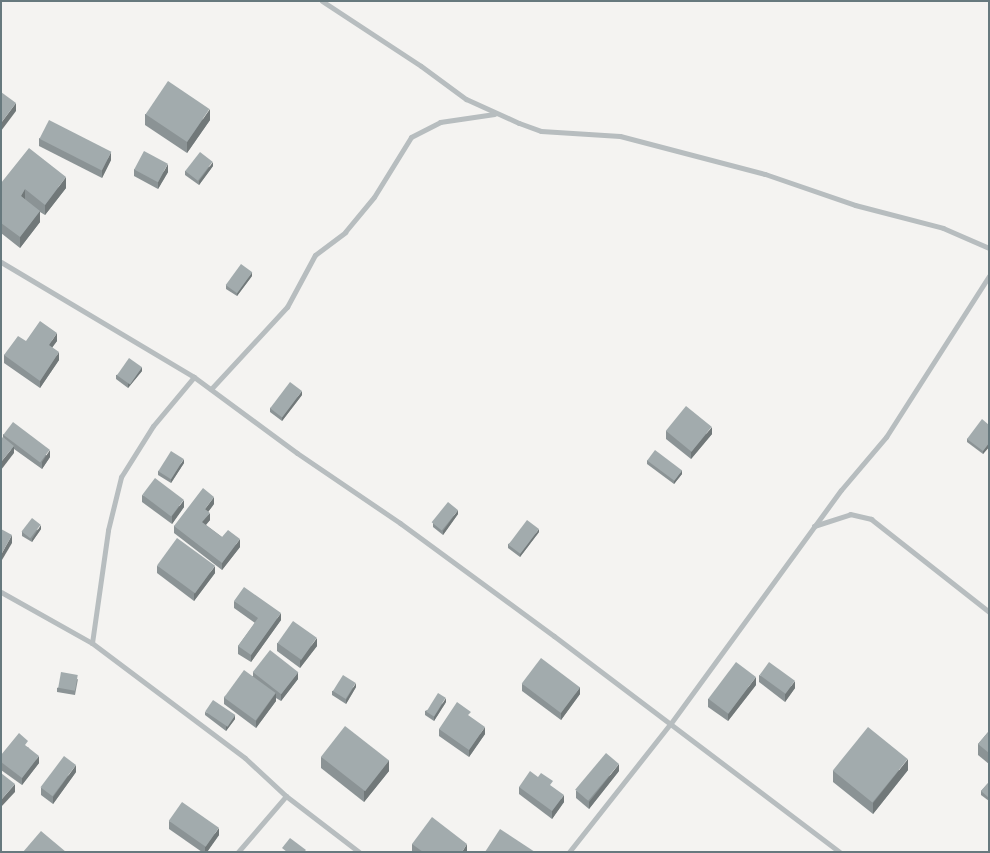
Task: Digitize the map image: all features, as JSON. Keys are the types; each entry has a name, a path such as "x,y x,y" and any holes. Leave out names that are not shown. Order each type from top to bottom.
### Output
{"street":[{"path":"322,1 422,66 466,99 494,114 541,131 620,136 765,174 855,204 943,228 989,248"},
{"path":"211,389 287,307 315,255 345,232 374,197 412,137 440,122 494,114"},
{"path":"1,262 194,377 297,453 400,523 671,723 840,852"},
{"path":"569,852 671,723 841,490 886,437 989,276"},
{"path":"92,643 108,530 121,477 153,426 194,377"},
{"path":"813,527 850,514 871,519 989,612"},
{"path":"1,592 92,643 244,758 286,796 359,852"},
{"path":"238,852 286,796"}],"building":[{"path":"168,81 209,109 187,142 146,114"},
{"path":"1,92 16,103 1,123"},
{"path":"49,120 111,152 102,170 39,139"},
{"path":"29,148 66,177 45,205 25,189 21,196 40,211 20,237 1,223 1,183"},
{"path":"144,151 168,164 158,182 134,170"},
{"path":"200,152 213,162 198,181 185,171"},
{"path":"241,264 252,272 237,293 226,285"},
{"path":"40,321 57,333 49,345 59,352 40,381 4,355 18,336 26,341"},
{"path":"129,358 142,367 130,384 117,375"},
{"path":"290,382 302,391 282,417 270,408"},
{"path":"686,406 712,427 692,452 666,431"},
{"path":"982,419 989,425 989,443 983,451 967,439"},
{"path":"13,422 50,450 40,462 3,435"},
{"path":"3,437 14,446 1,462 1,439"},
{"path":"655,450 682,470 674,481 647,460"},
{"path":"171,451 184,459 171,479 158,471"},
{"path":"155,478 184,500 171,516 142,495"},
{"path":"203,488 214,497 205,509 210,513 202,522 222,537 228,530 240,539 222,563 174,526"},
{"path":"448,502 458,510 442,530 432,522"},
{"path":"32,518 41,525 30,538 22,531"},
{"path":"527,520 539,529 520,554 508,545"},
{"path":"1,529 12,535 2,553 1,552"},
{"path":"177,538 215,566 195,593 157,566"},
{"path":"244,587 281,613 251,655 238,646 258,618 234,601"},
{"path":"293,621 317,638 301,660 278,643"},
{"path":"270,650 298,672 281,694 253,672"},
{"path":"541,658 580,687 561,713 522,684"},
{"path":"736,662 756,677 728,714 708,699"},
{"path":"769,662 795,681 785,694 760,675"},
{"path":"244,670 276,693 256,720 224,698"},
{"path":"61,672 78,675 75,691 58,688"},
{"path":"343,675 356,683 346,699 333,691"},
{"path":"438,693 446,698 434,716 426,712"},
{"path":"213,700 235,715 228,727 205,712"},
{"path":"457,702 471,712 468,715 485,727 469,750 439,729"},
{"path":"345,726 389,760 365,791 321,757"},
{"path":"868,727 908,759 872,803 833,771"},
{"path":"989,731 989,753 978,744"},
{"path":"19,733 28,741 25,745 39,756 22,778 1,762 1,755"},
{"path":"606,753 619,764 588,801 575,790"},
{"path":"64,756 76,765 53,796 41,787"},
{"path":"530,771 538,777 541,773 553,781 550,785 564,795 552,811 519,787"},
{"path":"1,773 15,784 1,800"},
{"path":"989,782 989,798 981,791"},
{"path":"182,802 219,828 206,847 169,821"},
{"path":"432,817 467,844 462,852 423,852 412,844"},
{"path":"500,829 535,852 485,852"},
{"path":"41,831 66,852 23,852"},
{"path":"290,838 306,850 304,852 287,852 282,848"}]}
